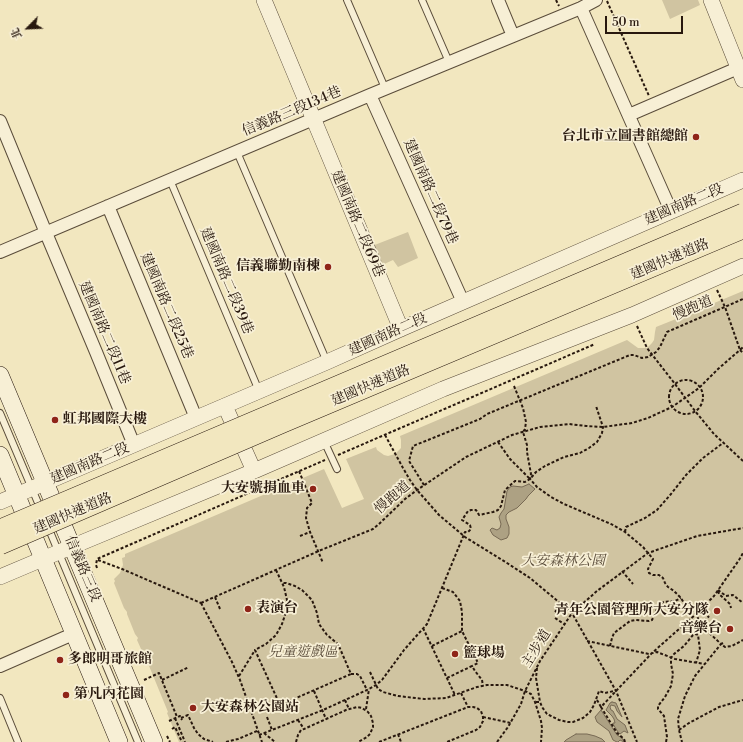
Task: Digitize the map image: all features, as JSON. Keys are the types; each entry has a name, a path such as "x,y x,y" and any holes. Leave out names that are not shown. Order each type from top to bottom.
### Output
{"highway":[{"name":"建國快速道路","path":"0,529 743,213"},
{"name":"建國快速道路","path":"0,545 276,426 743,229"}],"main road":[{"name":"信義路三段","path":"0,375 31,489 43,558 119,742"},
{"name":"信義路三段","path":"0,455 31,489 65,549 83,570 160,739"}],"street":[{"name":"建國南路二段69巷","path":"264,0 401,329"},
{"path":"498,0 513,36"},
{"name":"信義路三段134巷","path":"0,252 10,243 46,233 385,88 581,8 596,0"},
{"path":"629,115 740,74 711,0"},
{"path":"581,8 671,211"},
{"name":"建國南路二段79巷","path":"370,95 463,302"},
{"name":"建國南路二段11巷","path":"0,121 134,445"},
{"name":"建國南路二段","path":"0,502 327,362 743,180"},
{"name":"建國南路二段25巷","path":"108,206 196,418"},
{"path":"0,577 457,384 632,315 718,287 743,266"},
{"path":"225,406 254,471"},
{"path":"0,666 74,634"}],"lane":[{"path":"347,0 385,88"},
{"path":"422,0 449,62"},
{"path":"237,152 327,362"},
{"name":"建國南路二段39巷","path":"170,180 259,391"},
{"name":"信義路三段","path":"0,412 31,489"},
{"path":"324,441 337,469"},
{"name":"信義路三段","path":"65,549 138,742"},
{"path":"0,698 18,742"}],"path":[{"path":"607,0 653,105"},
{"path":"718,287 740,350 743,353"},
{"name":"慢跑道","path":"202,603 318,551 373,529 405,499 424,484 409,461 413,446 630,355 642,358 648,357 656,352 660,347 667,332 743,299"},
{"path":"632,315 639,333 652,355 714,434 743,461"},
{"path":"334,456 595,344"},
{"path":"424,484 466,457 512,435 540,427 568,424 603,427 632,423 648,418 672,407 699,388 743,347"},
{"path":"686,380 696,384 702,392 699,408 689,414 677,412 672,407 669,397 675,384 686,380"},
{"path":"514,386 523,408 526,422 523,432 527,445 531,474 530,479"},
{"path":"259,735 323,710 376,685 382,680 404,650 427,624 463,536 465,532 468,532 470,529 470,525 462,520 468,511 476,510 479,515 498,510 501,506 505,490 509,485 515,481 525,482 545,466 564,457 580,453 597,442 602,433 603,427 596,406"},
{"path":"384,435 402,468 417,490 439,516 463,536 524,574 572,613 616,691 637,742"},
{"path":"497,442 510,459 537,487 564,504 611,524 625,532 643,547 653,559 648,570 649,573 653,575 659,574 668,587 681,598 687,608 696,614 701,625 725,647 732,646 743,640"},
{"path":"625,532 626,528 657,510 686,474 703,458 723,443"},
{"path":"97,559 327,459"},
{"path":"299,471 312,503 307,508 306,518 310,532 323,563"},
{"name":"主步道","path":"497,742 511,723 538,666 564,624 572,613 597,591 648,553 697,536 743,528"},
{"path":"300,536 310,532"},
{"path":"601,708 652,653 714,596 743,553"},
{"path":"97,559 96,565 99,572"},
{"path":"97,559 202,603 232,662 262,742"},
{"path":"238,676 255,650 266,644 276,635 282,624 286,612 287,600 276,570"},
{"path":"622,571 633,584"},
{"path":"282,583 295,586 302,590 312,600 319,624 327,635 338,644 351,674"},
{"path":"442,588 453,592 460,601 462,612 462,631 478,663 447,678"},
{"path":"718,590 726,596 733,595 743,603"},
{"path":"718,590 718,594 730,604 731,608"},
{"path":"215,597 220,609"},
{"path":"610,646 614,633 630,620 652,620 657,609 663,602 675,601 681,598"},
{"path":"555,612 561,605"},
{"path":"701,625 709,616"},
{"path":"555,618 564,624"},
{"path":"423,628 455,695"},
{"path":"432,646 462,631"},
{"path":"666,742 664,716 658,709 658,706 671,686 673,674 671,658 693,635 696,634 698,635 700,650 696,663"},
{"path":"587,641 649,654 657,652 671,658 704,664"},
{"path":"682,742 678,719 685,696 695,676 722,644"},
{"path":"255,650 280,705 351,674 357,674 360,676 368,689 366,709"},
{"path":"472,666 482,680 483,686"},
{"path":"538,666 536,678 540,702 548,714 559,720 574,722 583,718 590,712 599,691 616,691"},
{"path":"162,680 189,667"},
{"path":"370,672 378,689 398,696 439,699 483,686 500,684 525,691 531,694 535,702 541,721 542,742"},
{"path":"144,680 159,673 185,742"},
{"path":"314,690 326,719"},
{"path":"461,693 468,707"},
{"path":"597,698 597,701 617,734 624,739 625,742"},
{"path":"345,700 349,709"},
{"path":"679,730 719,707 743,700"},
{"path":"535,702 540,702"},
{"path":"296,742 301,730 357,707 368,712 373,720 373,727 370,734 359,742"},
{"path":"379,742 468,707 477,708 481,711 483,721 480,727 447,742"},
{"path":"168,721 180,716 181,720 188,715 198,734 204,739 212,742"},
{"path":"483,717 511,723"},
{"path":"267,718 272,730"},
{"path":"298,720 304,729"},
{"path":"172,729 175,728 182,742"},
{"path":"226,742 257,731"},
{"path":"264,733 276,742"},
{"path":"398,734 400,742"},
{"path":"160,739 170,742"}],"green space":[{"path":"662,0 698,0 700,5 670,19"},
{"path":"408,232 418,258 398,267 393,260 380,266 372,246"},
{"name":"大安森林公園","path":"743,291 743,742 179,742 147,661 137,640 138,638 114,583 114,579 120,573 123,565 122,558 125,557 125,554 324,469 342,508 364,499 346,459 376,447 377,450 384,455 388,456 395,454 401,448 400,436 627,340 638,348 647,348 654,340 656,327"}],"shaded area":[{"path":"529,484 535,489 517,508 506,515 509,534 507,538 501,540 493,535 490,530 492,528 497,530 500,528 501,524 499,517 504,509 507,491 513,486 522,487"},
{"path":"612,702 616,703 622,717 615,706 611,705 611,710 617,719 625,725 628,733 624,731 620,734 613,724 615,723 614,719 606,710"},
{"path":"601,710 617,735 622,738 624,742 620,740 617,742 613,740 609,731 597,722 595,717"},
{"path":"576,734 595,736 605,742 564,742"}],"place":[{"name":"台北市立圖書館總館","path":"696,137"},
{"name":"信義聯勤南棟","path":"328,267"},
{"name":"虹邦國際大樓","path":"55,420"},
{"name":"大安號捐血車","path":"313,489"},
{"name":"表演台","path":"248,609"},
{"name":"青年公園管理所大安分隊","path":"717,611"},
{"name":"音樂台","path":"730,629"},
{"name":"籃球場","path":"455,654"},
{"name":"多郎明哥旅館","path":"60,660"},
{"name":"第凡內花園","path":"66,695"},
{"name":"大安森林公園站","path":"193,708"}],"park label":[{"name":"兒童遊戲區","path":"303,653"}]}
